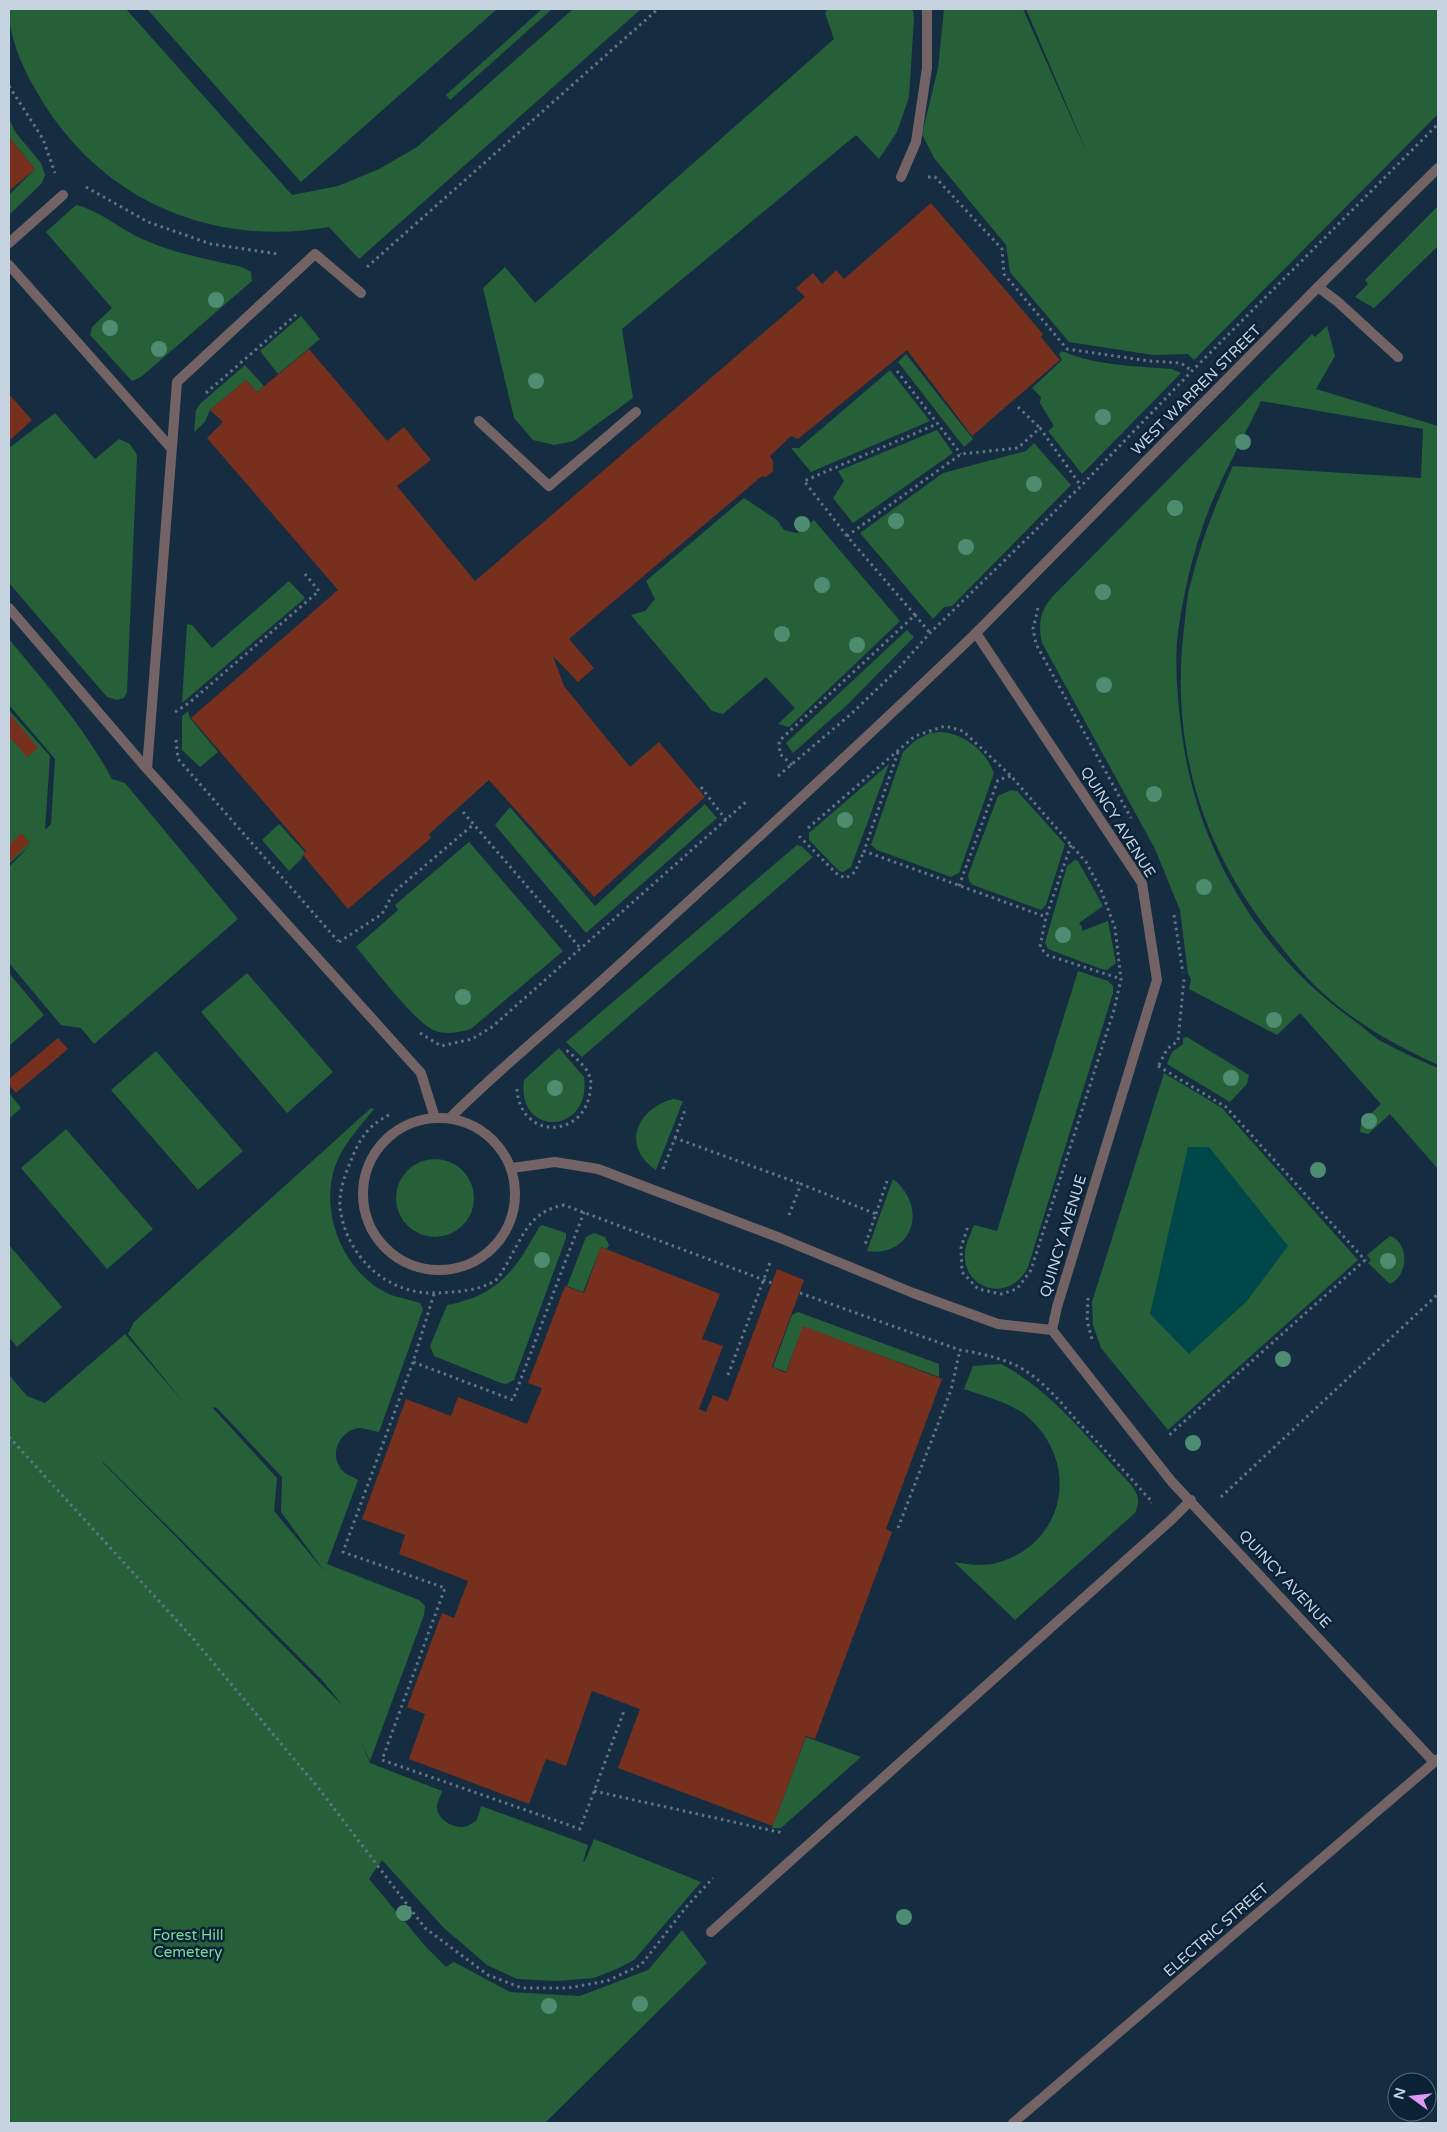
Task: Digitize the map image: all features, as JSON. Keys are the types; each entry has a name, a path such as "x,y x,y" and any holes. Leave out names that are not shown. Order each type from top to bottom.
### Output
{"street":[{"path":"901,177 916,142 927,68 927,9"},
{"name":"WEST WARREN STREET","path":"450,1118 486,1083 605,978 865,739 976,633 1438,168"},
{"path":"9,243 63,195"},
{"path":"147,769 177,382 315,254 361,293"},
{"path":"9,265 171,448"},
{"path":"1318,287 1398,357"},
{"path":"479,421 549,486 636,412"},
{"path":"9,608 147,769 421,1073 435,1118"},
{"name":"QUINCY AVENUE","path":"976,633 1142,884 1157,980 1057,1307 1052,1330 1172,1482 1437,1761"},
{"path":"450,1118 470,1123 487,1134 502,1149 512,1168 516,1194 512,1220 498,1243 478,1261 453,1270 427,1271 402,1262 381,1245 367,1223 362,1196 366,1170 379,1147 398,1129 424,1119 450,1118"},
{"path":"512,1168 555,1162 598,1169 780,1238 913,1293 998,1324 1052,1330"},
{"path":"711,1932 1191,1500"},
{"name":"ELECTRIC STREET","path":"1013,2123 1437,1761"}],"path":[{"path":"366,268 658,9"},
{"path":"9,86 43,139 63,195 84,186 148,222 211,244 271,254 315,254"},
{"path":"778,776 898,669 930,633 1081,486 1192,371 1438,124"},
{"path":"901,177 935,177 1002,249 1004,274 1067,349 1149,361 1181,362 1192,371"},
{"path":"200,398 298,313"},
{"path":"897,371 961,454"},
{"path":"1018,408 1040,428 1081,486"},
{"path":"930,633 847,536 804,481 937,424"},
{"path":"847,536 961,454 1018,448 1040,428"},
{"path":"175,712 190,703 319,591 305,574"},
{"path":"1039,604 1032,629 1036,644 1135,825"},
{"path":"792,765 780,754 779,741 915,615"},
{"path":"174,719 175,702"},
{"path":"792,843 915,736 945,726 963,731 1011,776 1086,862 1100,890 1115,928 1121,979 1114,1010 1031,1270 1017,1289 1001,1294 978,1289 962,1272 961,1248 968,1226"},
{"path":"175,734 178,759 346,949"},
{"path":"799,836 838,875 846,878 855,872 898,752"},
{"path":"959,886 998,780 1011,776"},
{"path":"701,787 726,820"},
{"path":"413,1026 420,1033 441,1046 472,1039 492,1026 748,801"},
{"path":"463,812 581,949"},
{"path":"340,942 382,914 394,892 474,824"},
{"path":"1071,845 1046,917 1040,947 1047,955 1121,979"},
{"path":"864,851 1046,917"},
{"path":"1156,1075 1158,1066 1167,1049 1178,1041 1182,1010 1184,982 1173,909"},
{"path":"517,1083 519,1105 526,1117 537,1124 567,1125 575,1121 588,1106 592,1082 588,1072 559,1042"},
{"path":"1158,1066 1226,1107 1364,1260 1166,1438"},
{"path":"662,1170 686,1107"},
{"path":"389,1115 373,1123 355,1150 343,1180 340,1212 350,1242 371,1271 400,1288 434,1293 466,1291 496,1280 530,1221 552,1208 564,1205 772,1283"},
{"path":"675,1138 801,1184"},
{"path":"876,1214 887,1181"},
{"path":"413,1362 513,1400 584,1212"},
{"path":"434,1293 413,1362 343,1552 445,1588 382,1760 580,1829 624,1711"},
{"path":"800,1293 960,1350 988,1355 1017,1365 1038,1381 1152,1502"},
{"path":"1221,1497 1438,1294"},
{"path":"1088,1296 1087,1321 1092,1341"},
{"path":"898,1528 951,1390 960,1350"},
{"path":"1161,1430 1172,1445"},
{"path":"9,1437 190,1635 320,1790 425,1928 488,1975 522,1988 568,1988 607,1981 641,1966 686,1906 713,1878"},
{"path":"594,1791 782,1834"}],"green space":[{"path":"9,9 126,9 292,195 338,186 379,169 417,147 573,9 641,9 359,259 329,227 285,232 242,230 201,222 162,208 126,188 92,162 63,131 38,94 27,74 14,42"},
{"path":"147,9 497,9 301,182"},
{"path":"542,9 552,9 450,100 446,95"},
{"path":"828,9 913,9 909,97 897,132 879,159 856,135 622,329 633,398 574,441 554,445 533,440 514,418 483,288 505,267 535,303 834,39 825,13"},
{"path":"944,9 1023,9 1090,160 1026,9 1438,9 1438,114 1194,360 1188,354 1153,355 1069,342 1010,272 1006,245 934,158 922,134 938,68"},
{"path":"9,119 16,133 41,163 45,175 42,183 9,215 9,195 35,169 9,137"},
{"path":"76,205 99,214 153,244 184,254 242,267 251,272 252,281 141,377 132,381 90,335 92,327 112,308 46,232"},
{"path":"1438,206 1438,246 1374,308 1355,297 1368,284 1365,280"},
{"path":"301,316 320,339 278,374 260,351"},
{"path":"1327,326 1335,356 1316,389 1438,426 1438,1065 1399,1046 1374,1031 1349,1015 1330,999 1292,960 1252,908 1229,871 1211,834 1197,795 1188,755 1182,714 1181,672 1184,628 1190,586 1208,525 1233,466 1421,478 1423,429 1261,401 1209,509 1186,585 1180,616 1176,657 1182,735 1190,778 1202,819 1219,859 1239,896 1263,932 1290,965 1321,995 1371,1034 1416,1059 1438,1068 1438,1169 1390,1114 1368,1134 1360,1132 1361,1123 1381,1104 1300,1013 1277,1035 1189,989 1191,979 1188,974 1180,910 1155,849 1042,643 1041,636 1041,618 1045,607 1052,597 1312,334 1315,337"},
{"path":"1062,351 1089,360 1130,366 1172,369 1181,373 1082,474 1048,431 1054,426 1040,403 1041,397 1032,388 1062,360 1059,354"},
{"path":"906,354 973,439 964,447 898,362"},
{"path":"245,365 264,386 257,392 246,380 210,410 205,422 194,432 196,410 201,403"},
{"path":"890,370 930,421 811,472 791,448 799,448"},
{"path":"55,413 95,459 119,439 130,444 137,455 127,692 124,698 117,700 107,697 9,583 9,448"},
{"path":"937,430 953,453 853,523 833,498 844,481 838,471"},
{"path":"1034,443 1071,485 952,606 944,607 933,619 860,533 943,473 1026,451"},
{"path":"744,498 777,520 784,530 797,533 814,520 900,621 789,727 778,724 795,708 766,677 723,714 712,711 631,615 645,611 655,599 646,581"},
{"path":"289,581 305,598 182,703 187,624 192,625 212,648"},
{"path":"907,630 914,637 847,705 793,753 786,743"},
{"path":"9,639 77,724 112,779 125,783 238,919 94,1044 81,1028 61,1025 9,963 9,867 31,844 9,864 9,710 50,756 45,830 51,824 55,759 9,705"},
{"path":"188,711 190,718 218,752 200,767 182,750 182,716"},
{"path":"940,732 957,736 973,745 986,757 994,773 959,873 951,877 877,850 871,845 903,752 916,740 930,733"},
{"path":"889,764 851,867 843,872 839,871 809,840 809,833"},
{"path":"1011,790 1017,791 1065,844 1046,905 1041,910 973,885 969,881 968,875 998,796"},
{"path":"705,804 717,818 586,933 495,825 510,807 595,906"},
{"path":"279,824 305,852 289,871 262,840"},
{"path":"469,842 563,951 471,1029 445,1033 428,1027 418,1018 395,994 356,947 398,910 395,905"},
{"path":"797,845 801,846 813,857 582,1057 566,1042"},
{"path":"1075,860 1078,861 1103,906 1079,923 1082,931 1108,921 1116,963 1107,970 1048,949 1045,943 1067,866"},
{"path":"1078,971 1108,981 1113,986 1113,993 1028,1267 1020,1279 1010,1286 999,1289 988,1288 971,1276 966,1265 966,1245 974,1225 997,1231"},
{"path":"9,973 44,1015 9,1046"},
{"path":"247,973 333,1072 287,1113 201,1012"},
{"path":"1187,1037 1249,1075 1247,1084 1230,1102 1167,1064 1172,1052 1183,1044 1183,1038"},
{"path":"559,1048 584,1077 583,1096 577,1110 566,1119 554,1122 542,1120 531,1112 525,1099 524,1080"},
{"path":"156,1051 243,1151 198,1190 111,1090"},
{"path":"1164,1073 1222,1108 1358,1260 1168,1430 1101,1348 1093,1325 1092,1302"},
{"path":"9,1093 21,1108 9,1119"},
{"path":"673,1099 683,1101 656,1170 645,1161 639,1151 636,1140 638,1130 642,1120 650,1111 660,1104"},
{"name":"Forest Hill Cemetery","path":"371,1108 374,1109 340,1155 333,1174 330,1194 332,1215 337,1235 346,1254 358,1271 373,1285 391,1295 420,1303 423,1309 379,1432 361,1428 353,1430 343,1437 337,1447 336,1454 340,1468 358,1480 327,1564 419,1600 425,1606 424,1615 370,1761 361,1742 370,1763 442,1791 437,1805 438,1812 443,1820 452,1825 462,1827 473,1823 477,1820 481,1806 588,1845 583,1862 594,1839 701,1882 634,1960 594,1978 557,1981 517,1979 487,1965 444,1928 382,1860 369,1879 426,1947 446,1967 454,1962 510,1992 580,1996 648,1970 682,1930 707,1963 545,2123 9,2123 9,1375 27,1396 45,1403 125,1334 185,1404 128,1334 134,1322","holes":["212,1407 217,1408 282,1477 281,1512 325,1572 274,1511 277,1478","103,1463 322,1680 343,1706"]},
{"path":"66,1129 153,1229 107,1269 21,1168"},
{"path":"427,1159 443,1159 457,1165 468,1176 474,1190 474,1206 468,1220 457,1231 443,1237 427,1237 413,1231 402,1220 396,1206 396,1190 402,1176 413,1165"},
{"path":"893,1179 904,1191 911,1203 913,1216 910,1228 904,1239 895,1247 882,1251 867,1251"},
{"path":"542,1225 566,1233 566,1238 514,1380 506,1384 501,1383 434,1356 430,1346 447,1305 480,1295 503,1279 522,1256"},
{"path":"594,1233 605,1237 609,1245 607,1249 601,1247 583,1292 567,1286 586,1237"},
{"path":"1390,1236 1401,1245 1404,1252 1404,1260 1400,1274 1390,1284 1368,1263 1371,1260 1367,1255"},
{"path":"9,1245 62,1307 17,1347 9,1337"},
{"path":"798,1312 939,1364 939,1377 803,1327 786,1372 773,1367 792,1315"},
{"path":"1001,1364 1038,1389 1072,1420 1133,1487 1138,1500 1135,1513 1015,1620 954,1562 985,1565 1019,1554 1037,1540 1050,1522 1058,1502 1060,1480 1056,1459 1046,1438 1023,1413 999,1401 964,1389 973,1366"},
{"path":"806,1737 861,1757 781,1828 772,1828"}],"shaded area":[{"path":"1188,1147 1209,1147 1288,1246 1247,1301 1189,1354 1150,1314"}],"building":[{"path":"9,137 35,169 9,191"},
{"path":"931,203 1043,334 1041,337 1060,360 972,436 907,350 798,439 791,436 770,456 773,461 773,471 766,477 762,476 569,639 594,668 578,682 553,656 564,686 630,767 659,742 705,797 594,897 489,780 429,834 431,838 348,909 303,855 306,851 191,718 338,590 207,438 223,422 210,410 246,380 257,392 309,349 387,441 404,427 431,460 397,486 475,581 805,297 796,288 813,273 822,284 836,270 844,279"},
{"path":"9,394 32,420 9,441"},
{"path":"9,713 38,748 27,757 9,736"},
{"path":"21,833 30,842 9,862 9,845"},
{"path":"58,1038 68,1049 16,1093 9,1085 9,1079"},
{"path":"601,1247 720,1294 702,1339 723,1346 699,1409 706,1412 713,1395 728,1401 777,1269 804,1280 772,1367 786,1373 803,1326 942,1379 886,1529 892,1532 815,1739 806,1736 773,1826 618,1768 640,1709 592,1691 566,1766 546,1759 529,1804 409,1759 425,1714 407,1707 442,1613 454,1618 468,1581 399,1554 405,1535 362,1519 406,1399 451,1416 458,1397 527,1424 542,1388 528,1383 565,1286 584,1293"}]}
